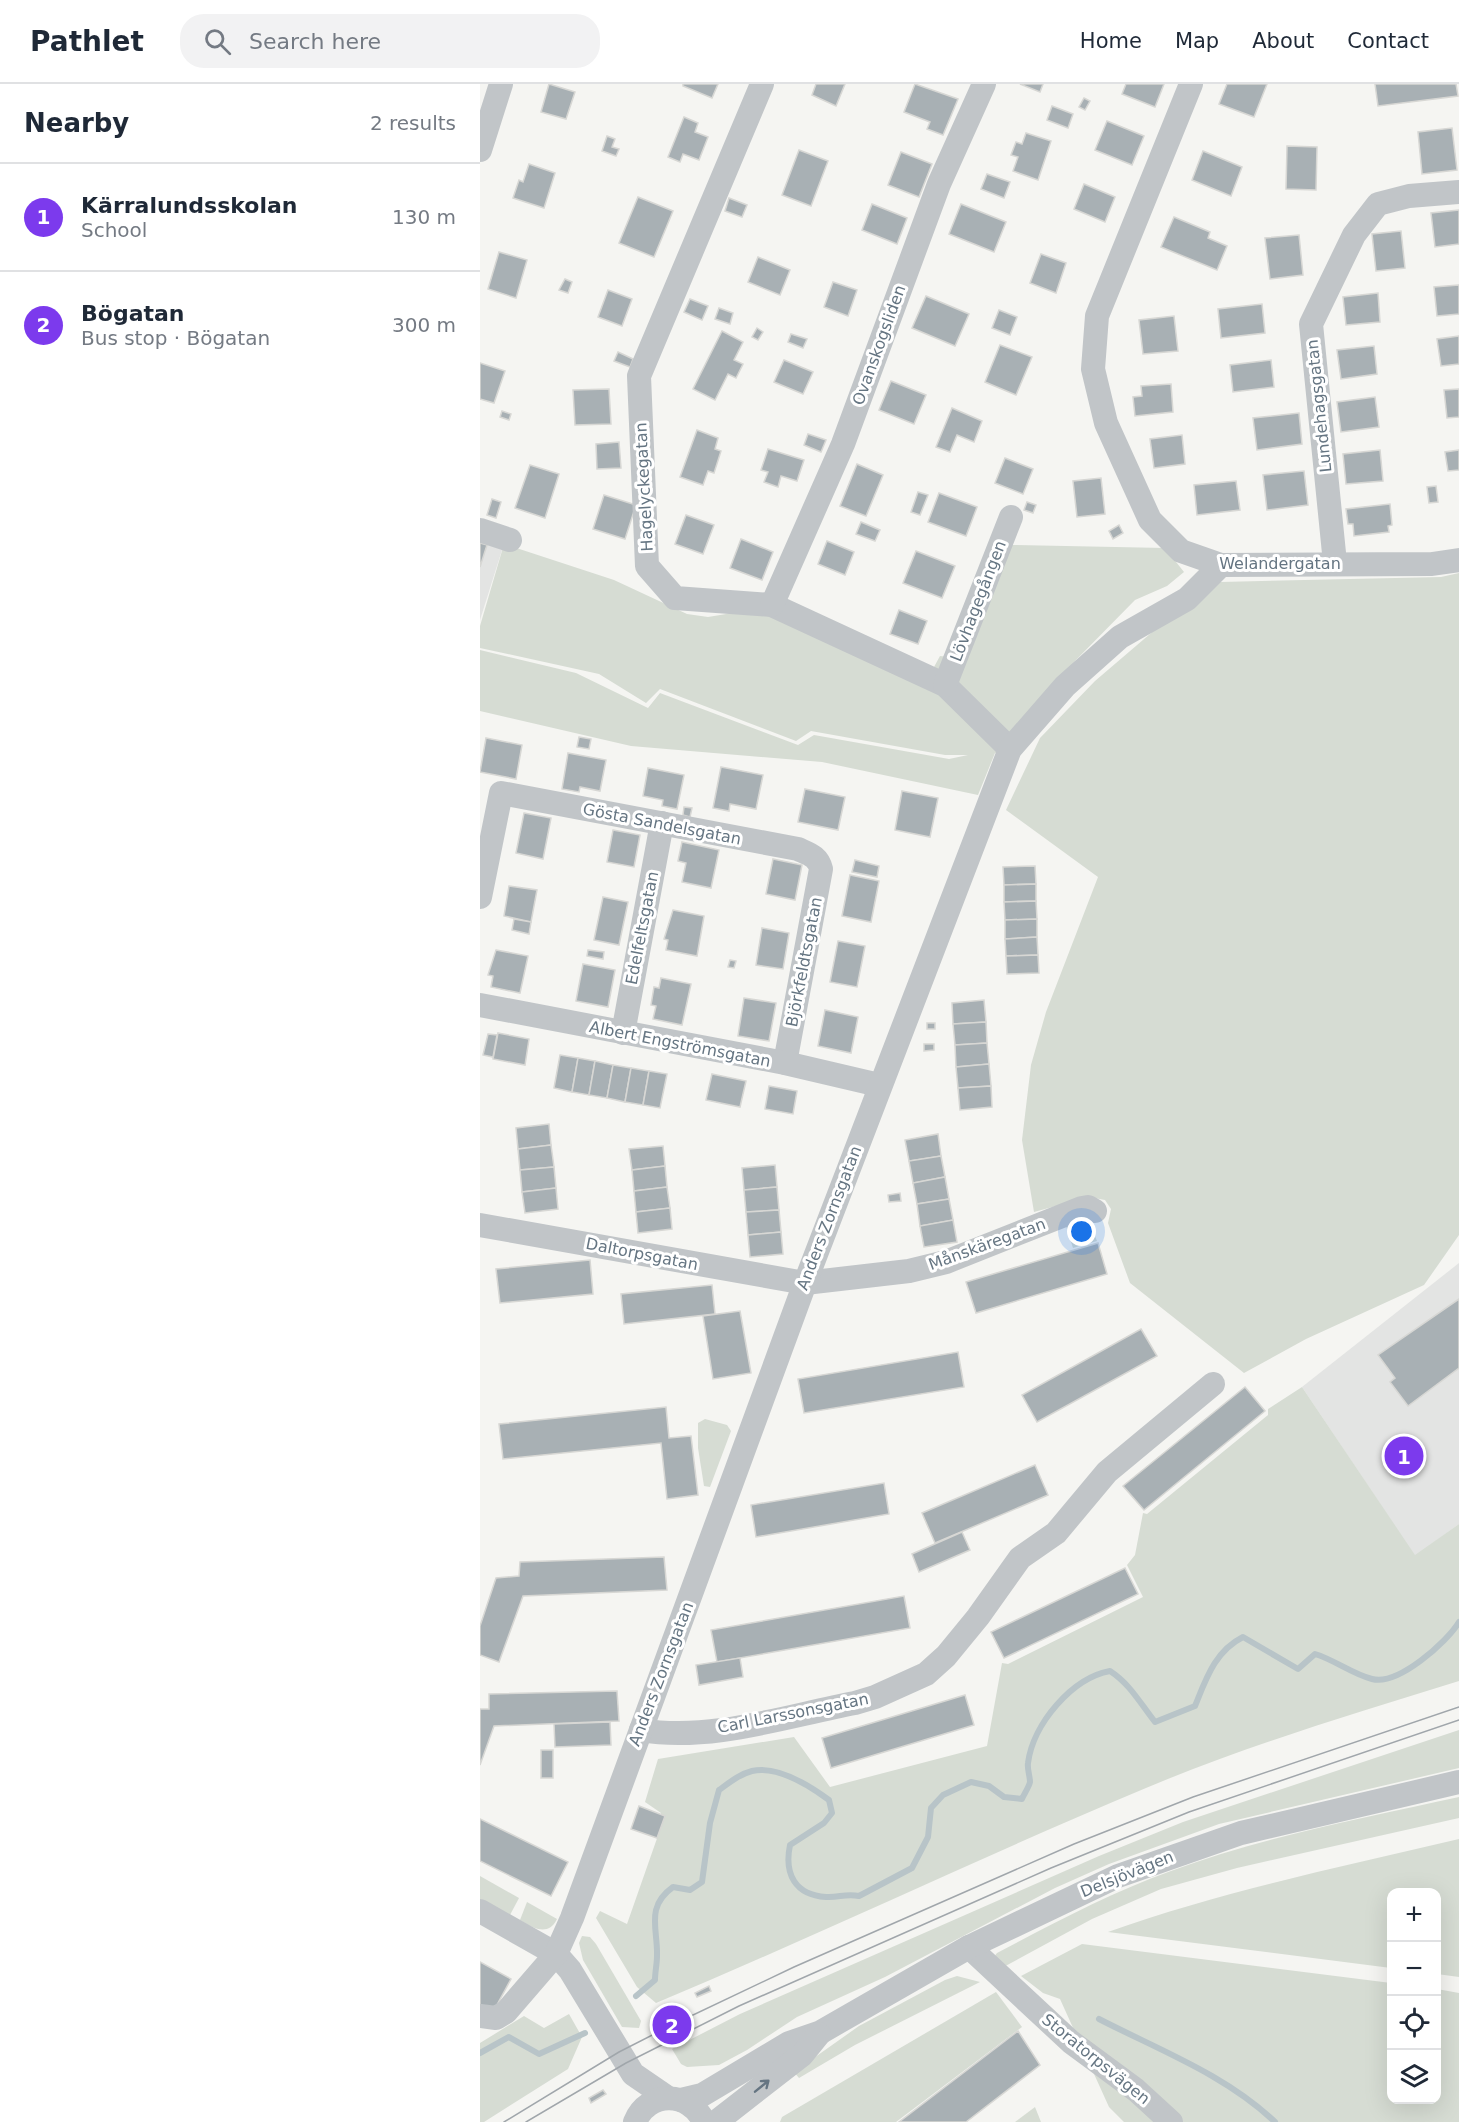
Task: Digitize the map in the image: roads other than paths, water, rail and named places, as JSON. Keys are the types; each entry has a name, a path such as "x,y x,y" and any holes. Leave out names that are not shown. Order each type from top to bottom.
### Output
{"street":[{"path":"480,150 501,84"},
{"name":"Hagelyckegatan","path":"762,84 639,376 647,566 675,598 772,605 945,685 1010,749"},
{"name":"Ovanskogsliden","path":"772,605 843,444 939,184 984,84"},
{"name":"Welandergatan","path":"1191,84 1097,316 1094,369 1106,423 1150,520 1180,551 1221,566 1335,563 1432,564 1459,560"},
{"name":"Lundehagsgatan","path":"1335,563 1311,324 1354,236 1378,204 1409,196 1459,192"},
{"name":"Lövhagegången","path":"945,685 1011,517"},
{"path":"480,530 510,540"},
{"name":"Anders Zornsgatan","path":"480,2016 496,2018 506,2012 556,1954 572,1918 879,1085 1010,749 1065,686 1112,644 1187,599 1221,566"},
{"name":"Gösta Sandelsgatan","path":"480,897 501,793 798,849 819,861"},
{"name":"Edelfeltsgatan","path":"623,1033 662,823"},
{"name":"Björkfeldtsgatan","path":"785,1064 821,869 819,861"},
{"name":"Albert Engströmsgatan","path":"480,1005 785,1064 879,1085"},
{"name":"Månskäregatan","path":"805,1283 909,1271 946,1263 1082,1208 1095,1211"},
{"name":"Daltorpsgatan","path":"480,1225 805,1283"},
{"name":"Carl Larssonsgatan","path":"640,1730 662,1733 728,1728 855,1703 875,1697 926,1674 946,1656 978,1617 1020,1558 1056,1533 1107,1472 1213,1384"},
{"name":"Delsjövägen","path":"636,2118 651,2103 702,2095 789,2043 821,2032 969,1947 1090,1887 1194,1848 1265,1827 1459,1782"},
{"path":"480,1911 556,1954 570,1970 633,2074 636,2118"},
{"name":"Storatorpsvägen","path":"969,1947 1071,2042 1136,2090 1171,2122"},
{"name":"Delsjövägen","path":"716,2122 802,2055 821,2032"},
{"path":"633,2074 697,2110 704,2122"}],"waterway":[{"path":"636,1996 655,1980 657,1956 655,1919 659,1902 673,1887 690,1890 702,1882 710,1823 719,1790 743,1774 762,1770 783,1774 803,1783 829,1800 832,1813 824,1823 790,1845 791,1874 799,1887 815,1895 859,1896 912,1868 928,1837 931,1808 943,1795 971,1782 989,1786 1004,1797 1022,1799 1030,1782 1028,1765 1031,1748 1046,1719 1069,1693 1096,1675 1110,1671 1117,1676 1155,1722 1195,1706 1218,1658 1233,1643 1243,1637 1298,1669 1315,1654 1365,1677 1383,1679 1395,1676 1421,1661 1444,1640 1459,1622"},
{"path":"1099,2019 1214,2077 1256,2105 1275,2122"},
{"path":"480,2053 509,2037 539,2054 585,2033"}],"tram line":[{"path":"504,2122 619,2052 672,2025 794,1967 1074,1844 1193,1797 1459,1707"},
{"path":"526,2122 626,2063 739,2006 1051,1868 1189,1812 1459,1720"}],"place":[{"name":"Kärralundsskolan","path":"1404,1456"},
{"name":"Bögatan","path":"672,2025"}]}
